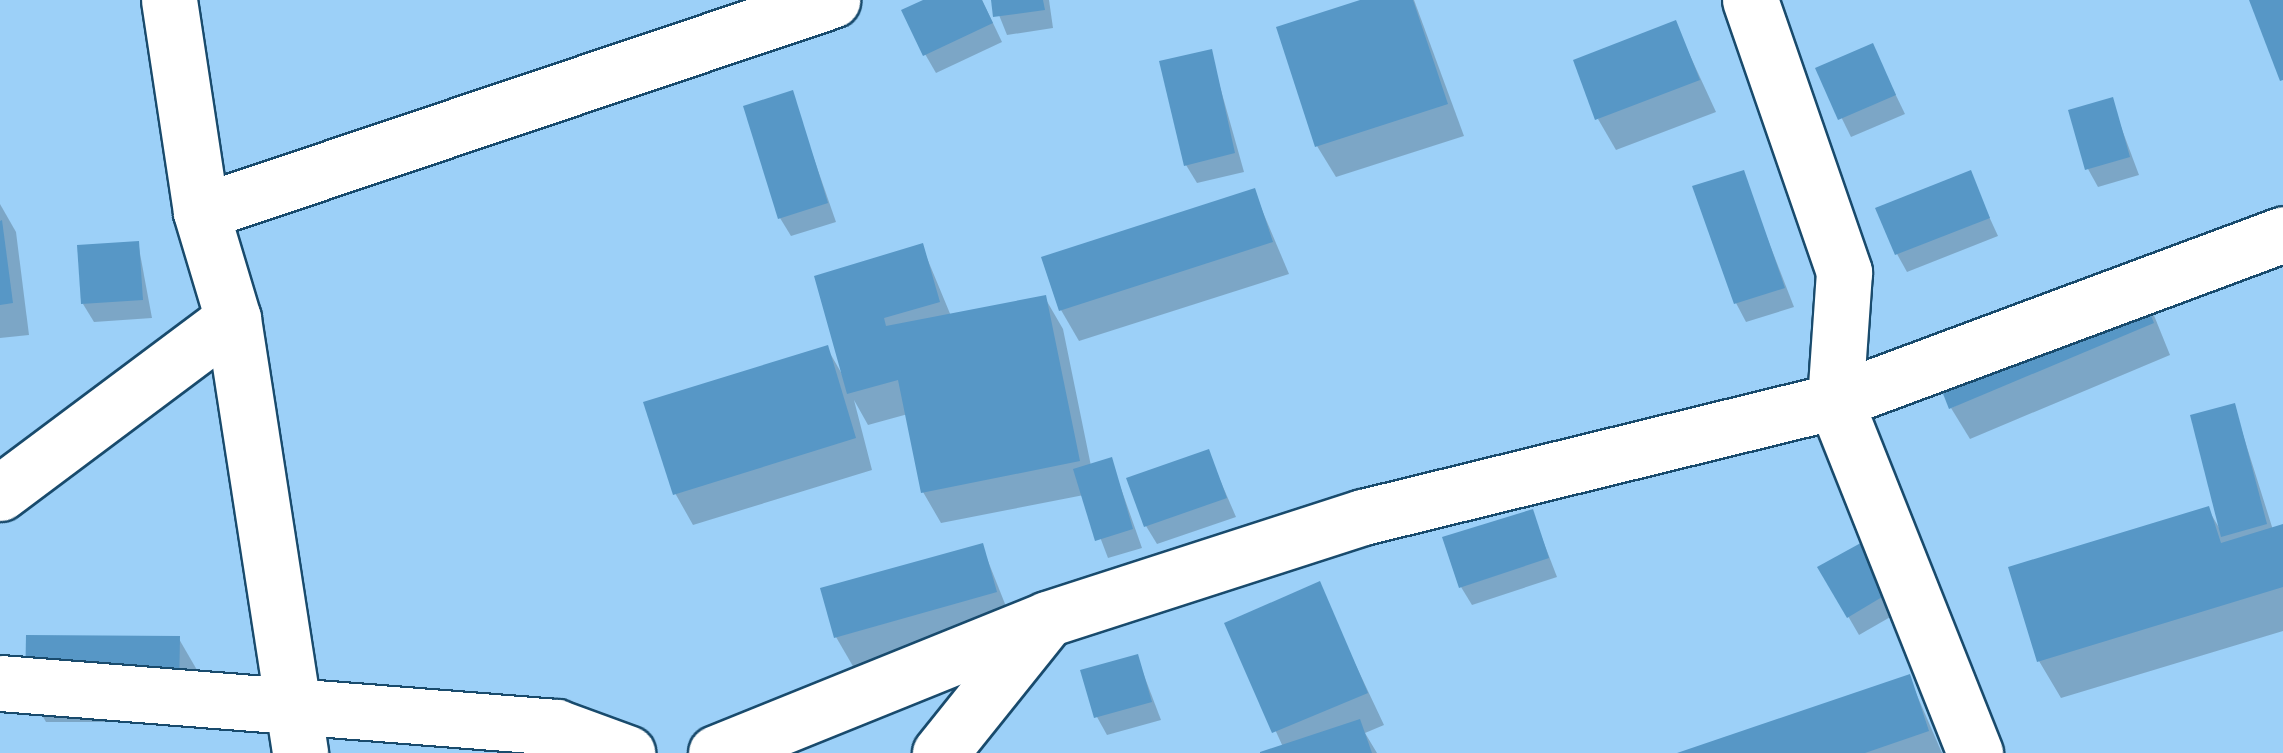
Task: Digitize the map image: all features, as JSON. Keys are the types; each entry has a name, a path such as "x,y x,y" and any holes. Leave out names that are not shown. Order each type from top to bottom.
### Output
{"street":[{"path":"169,0 201,212 233,319 297,727"},
{"path":"201,212 832,0"},
{"path":"1750,0 1844,272 1834,401 1975,753"},
{"path":"716,753 1047,619 1364,517 1834,401 2283,234"},
{"path":"0,493 233,319"},
{"path":"940,753 1047,619"},
{"path":"0,683 297,727 396,733 556,727 627,753"}],"building":[{"path":"923,0 982,0 993,23 923,56 901,10"},
{"path":"991,0 1043,0 1045,10 993,17"},
{"path":"1360,0 1413,0 1448,104 1315,147 1276,27"},
{"path":"2249,0 2283,0 2283,80 2280,81"},
{"path":"1676,20 1700,80 1595,120 1573,60"},
{"path":"1873,43 1896,95 1838,120 1815,68"},
{"path":"1212,49 1235,153 1184,166 1159,61"},
{"path":"793,90 828,203 778,219 743,106"},
{"path":"2113,97 2130,157 2085,170 2068,110"},
{"path":"1744,170 1785,288 1734,304 1692,186"},
{"path":"1971,170 1990,218 1895,255 1875,208"},
{"path":"1255,188 1273,242 1059,311 1041,257"},
{"path":"0,221 13,303 0,305"},
{"path":"139,241 143,300 81,304 77,245"},
{"path":"923,243 940,302 884,318 886,326 1046,295 1080,461 921,493 898,380 847,394 814,276"},
{"path":"2134,274 2154,323 1949,409 1929,358"},
{"path":"828,345 856,438 673,495 643,402"},
{"path":"2235,403 2267,524 2221,537 2190,415"},
{"path":"1209,449 1227,498 1144,527 1126,478"},
{"path":"1112,457 1133,529 1095,541 1073,469"},
{"path":"2209,506 2221,543 2283,524 2283,587 2037,662 2008,567"},
{"path":"1533,509 1549,558 1459,588 1442,537"},
{"path":"1868,539 1897,588 1847,618 1817,567"},
{"path":"983,543 997,592 834,638 820,588"},
{"path":"1320,581 1368,693 1272,733 1224,623"},
{"path":"26,635 180,636 179,691 25,691"},
{"path":"1138,654 1152,702 1094,718 1080,670"},
{"path":"1910,674 1929,731 1865,753 1677,753"},
{"path":"1360,719 1372,753 1260,753 1260,752"}]}
